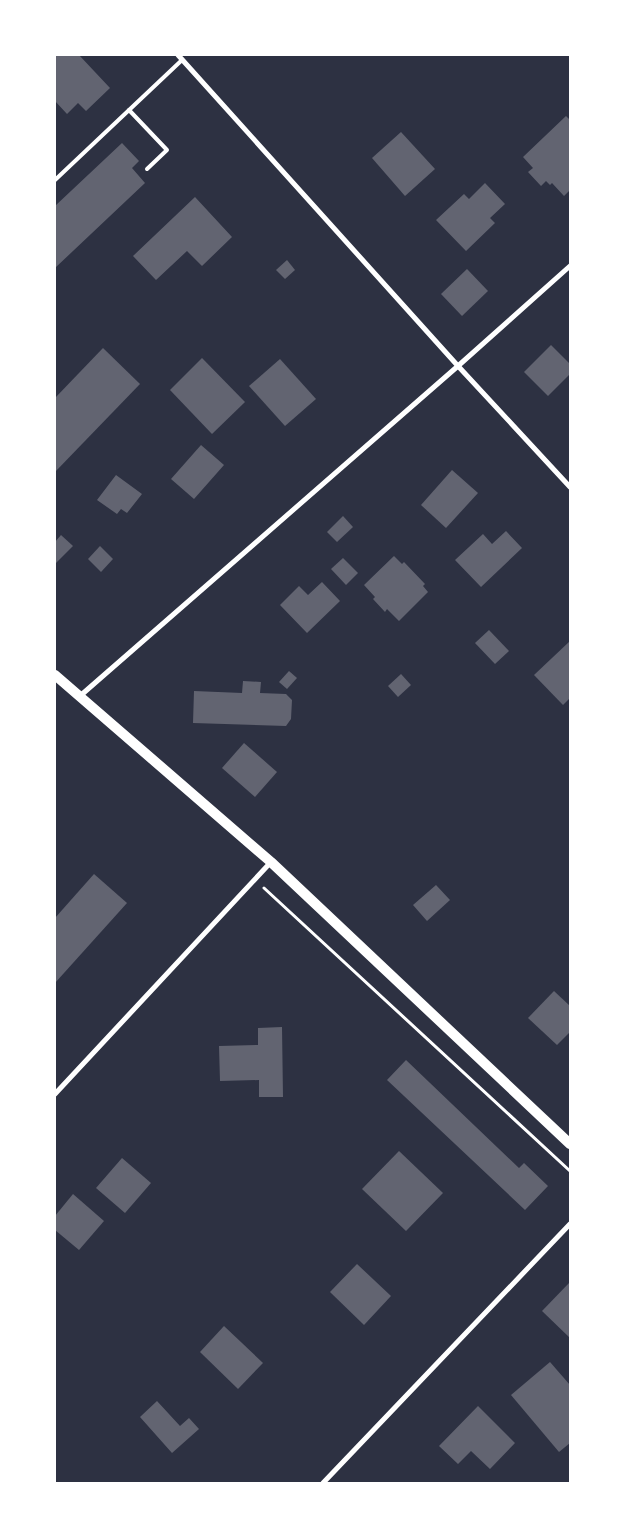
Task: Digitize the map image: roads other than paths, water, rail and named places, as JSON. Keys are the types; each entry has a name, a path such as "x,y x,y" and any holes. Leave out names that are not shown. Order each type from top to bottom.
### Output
{"main road":[{"path":"55,675 271,862 570,1144"}],"street":[{"path":"180,57 458,366 570,487"},
{"path":"80,696 570,266"},
{"path":"55,1094 271,862"},
{"path":"322,1483 570,1224"}],"lane":[{"path":"55,180 129,110 180,57"},
{"path":"129,110 167,150 146,169"}]}
